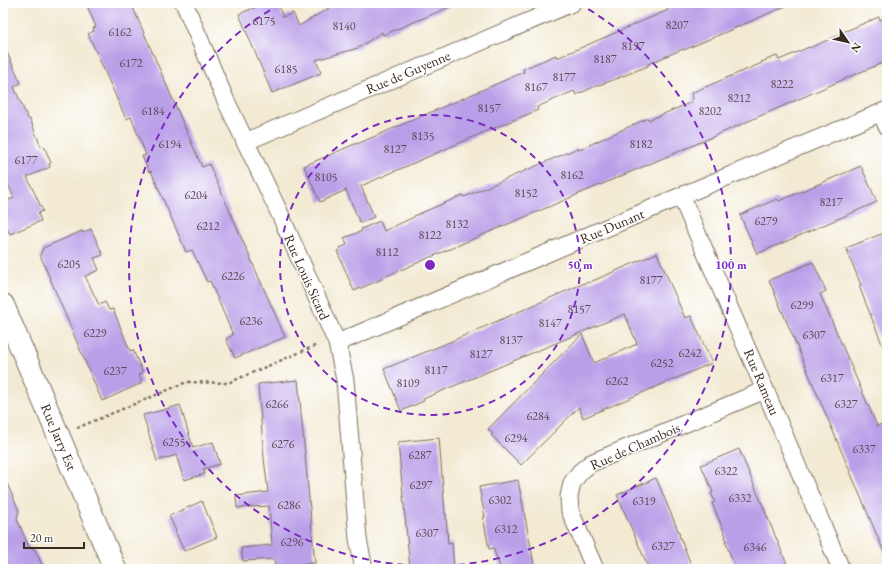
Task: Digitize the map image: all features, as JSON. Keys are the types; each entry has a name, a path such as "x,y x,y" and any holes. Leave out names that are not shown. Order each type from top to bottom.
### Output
{"street":[{"name":"Rue Louis Sicard","path":"184,3 226,101 279,212 335,341 345,380 358,540 364,569"},
{"name":"Rue de Guyenne","path":"245,142 572,3"},
{"name":"Rue Dunant","path":"335,341 681,196 885,116"},
{"name":"Rue Rameau","path":"681,196 841,569"},
{"name":"Rue Jarry Est","path":"3,305 115,569"},
{"name":"Rue de Chambois","path":"595,569 570,512 569,497 572,483 580,472 591,463 765,390"}],"path":[{"path":"58,436 187,382 228,383 335,341"}],"building":[{"path":"86,3 131,3 202,167 209,164 285,337 235,358 226,339 233,335 210,281 207,282 192,250 186,252 151,171 149,172 142,156 146,155 131,117 126,119 88,34 94,31 93,28 96,27"},
{"path":"266,3 277,3 283,17 293,13 299,26 329,8 327,3 459,3 383,35 382,32 358,48 316,60 321,73 272,93 239,14"},
{"path":"680,3 793,3 648,64 648,66 619,78 576,95 574,91 537,107 538,110 361,186 374,217 360,223 346,190 320,202 304,166 524,72 523,69 556,55 557,58 668,10 667,8"},
{"path":"879,17 880,20 887,17 887,61 354,291 337,251 340,250 339,248 347,245 344,238 362,231 361,229 380,221 384,231 414,216 463,195 464,197 578,148 578,150 648,118 649,120 692,102 691,100 693,99 691,93 762,63 761,62 777,56 779,60"},
{"path":"3,44 21,83 14,87 28,119 30,119 41,147 44,146 51,163 49,164 50,167 27,177 43,211 38,213 41,221 10,234 3,221 3,202 14,198 3,172"},
{"path":"861,166 877,202 757,254 740,215 777,199 779,201"},
{"path":"91,229 103,255 94,258 99,270 85,276 99,305 105,302 109,310 113,309 130,351 133,350 143,373 139,374 142,383 102,401 40,255 43,248 82,231 83,233"},
{"path":"884,233 887,241 886,354 859,286 861,285 846,248"},
{"path":"657,253 685,318 691,316 712,363 583,418 579,407 521,465 491,435 493,434 488,429 582,334 594,363 637,344 625,314 423,399 424,401 401,411 384,369"},
{"path":"813,262 826,291 820,294 877,426 887,422 887,559 769,280"},
{"path":"298,380 315,563 275,567 274,559 243,561 241,548 272,545 269,506 237,508 236,496 268,492 258,384"},
{"path":"180,405 193,448 213,442 220,464 203,469 205,474 184,480 176,455 157,461 143,415"},
{"path":"439,438 448,544 452,543 454,569 410,569 398,442"},
{"path":"739,449 789,569 736,569 725,541 727,540 725,537 726,536 712,503 715,502 711,493 713,492 701,465"},
{"path":"3,474 19,511 17,519 29,547 35,550 44,569 3,569"},
{"path":"656,478 693,569 649,569 617,495"},
{"path":"518,480 535,569 501,569 493,548 489,549 479,487"},
{"path":"202,501 217,537 184,551 169,516"}]}
